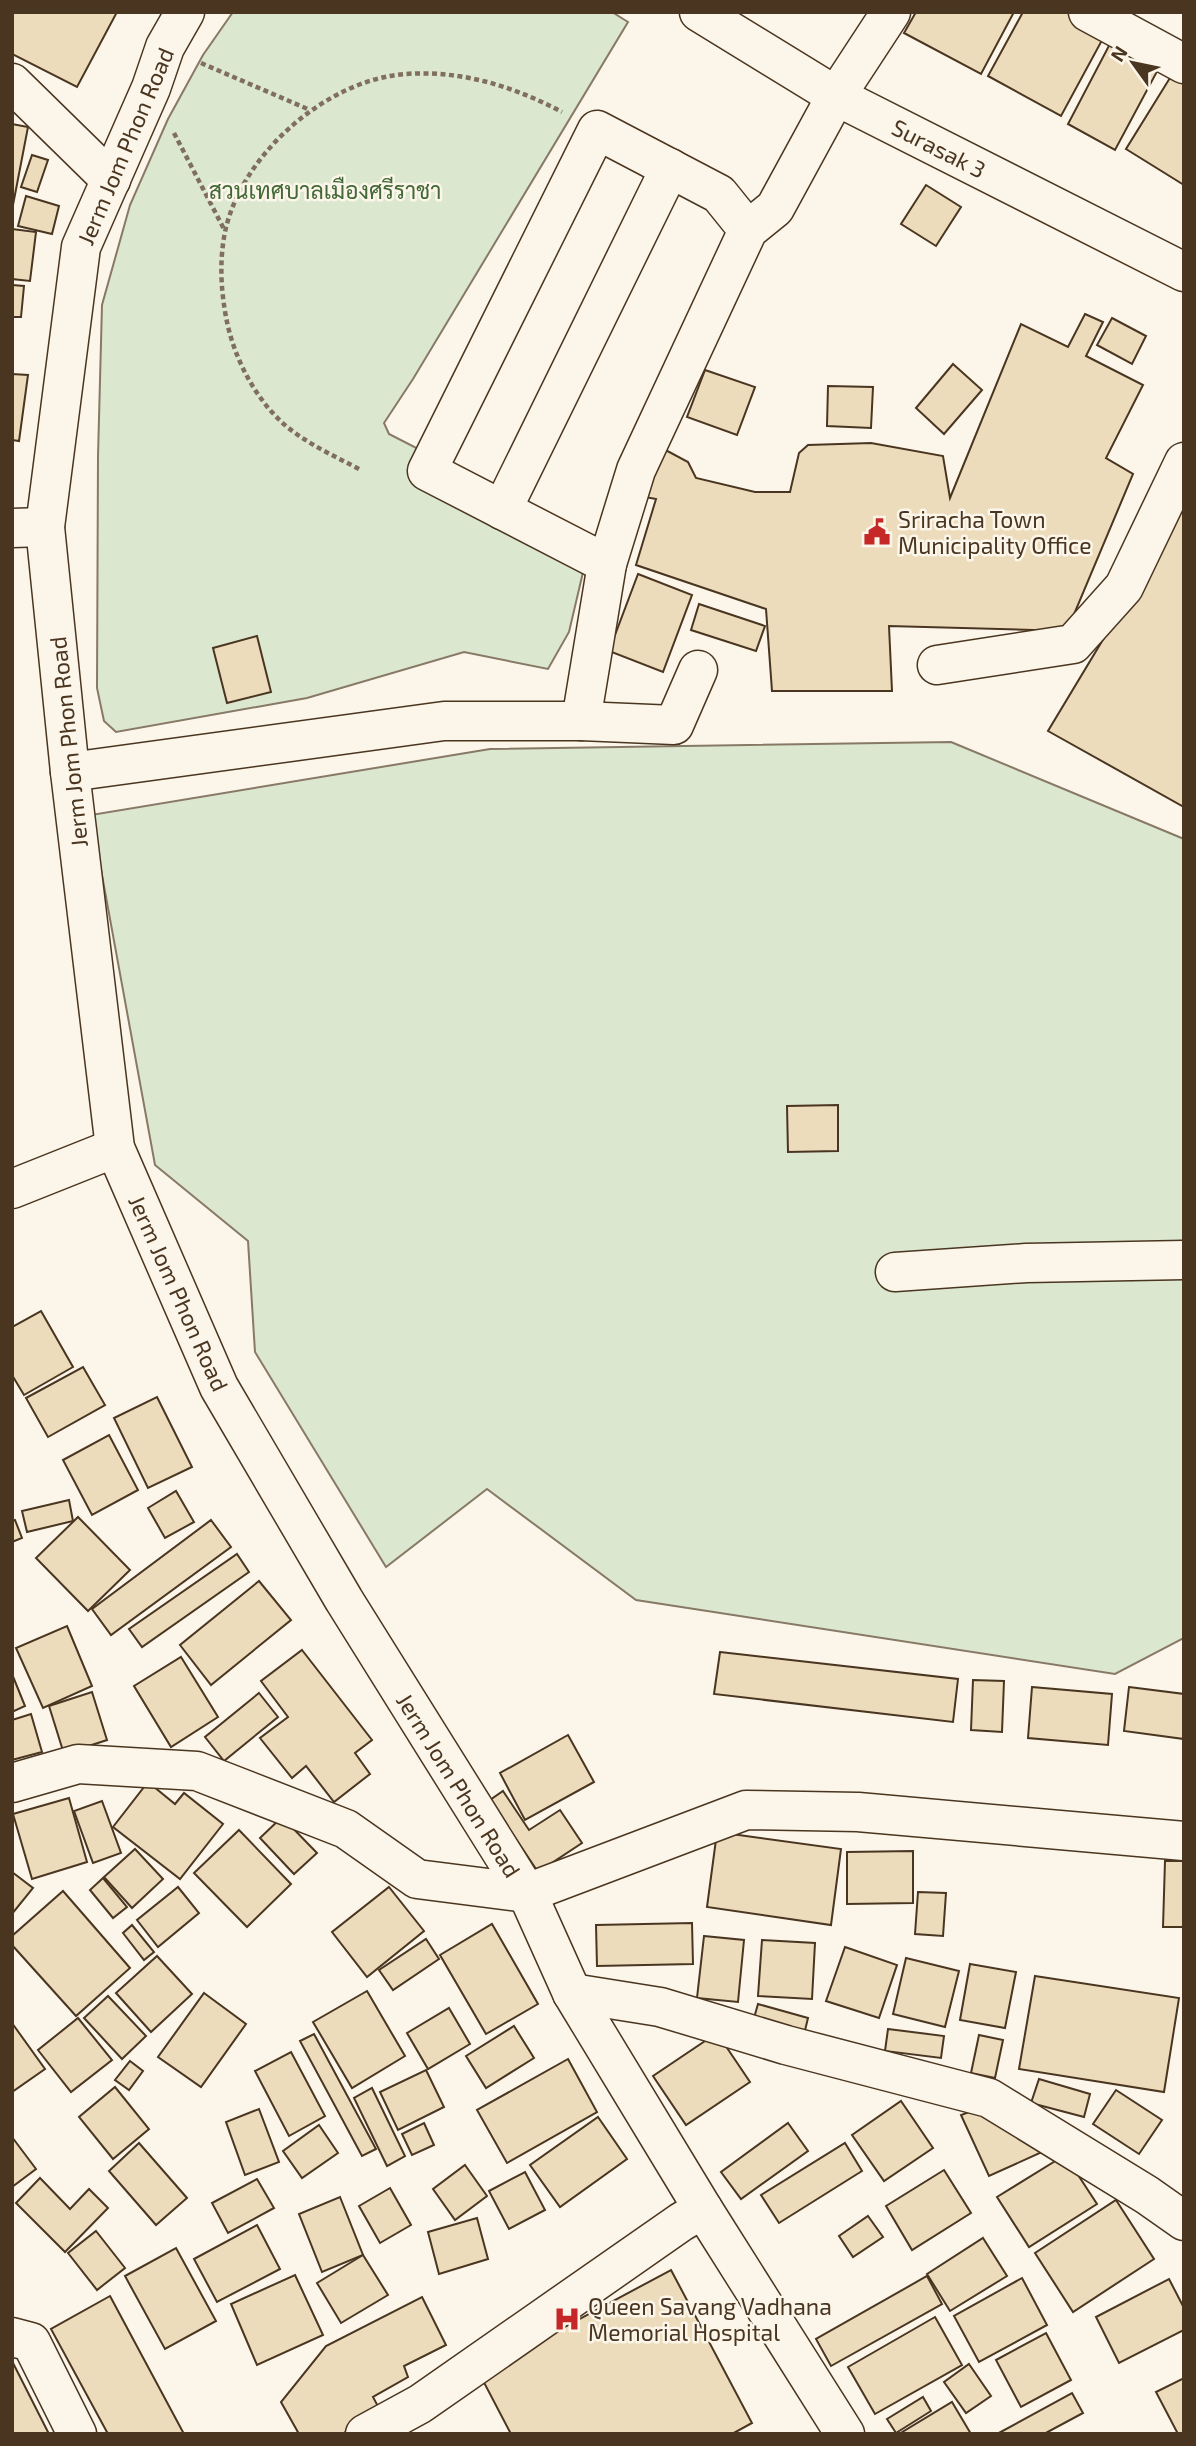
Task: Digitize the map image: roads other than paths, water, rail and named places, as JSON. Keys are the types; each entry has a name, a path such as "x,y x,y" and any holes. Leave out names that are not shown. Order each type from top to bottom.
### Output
{"main road":[{"name":"Jerm Jom Phon Road","path":"185,12 165,47 151,88 81,247 29,527 70,772 115,1148 219,1387 344,1600 527,1893 572,1993 703,2209 845,2434"},
{"name":"Surasak 3","path":"699,12 836,96 1184,272"},
{"path":"581,721 607,564 636,470 748,230 775,208 836,96 891,12"},
{"path":"1087,12 1184,64"},
{"path":"12,83 111,180"},
{"path":"607,564 427,471 597,130 719,194 748,230"},
{"path":"502,510 670,168"},
{"path":"937,665 1073,644 1125,587 1184,462"},
{"path":"70,772 444,721 581,721 674,725 698,670"},
{"path":"12,1189 115,1148"},
{"path":"895,1272 1026,1263 1184,1260"},
{"path":"12,1783 78,1764 197,1770 346,1829 417,1879 527,1893 746,1810 858,1812 1184,1841"},
{"path":"572,1993 660,2007 786,2045 989,2098 1147,2195 1184,2221"},
{"path":"365,2434 420,2404 703,2209"},
{"path":"12,2337 32,2342 78,2434"}],"place":[{"name":"Sriracha Town Municipality Office","path":"877,532"},
{"name":"Queen Savang Vadhana Memorial Hospital","path":"567,2319"}],"park label":[{"name":"สวนเทศบาลเมืองศรีราชา","path":"325,190"}]}
